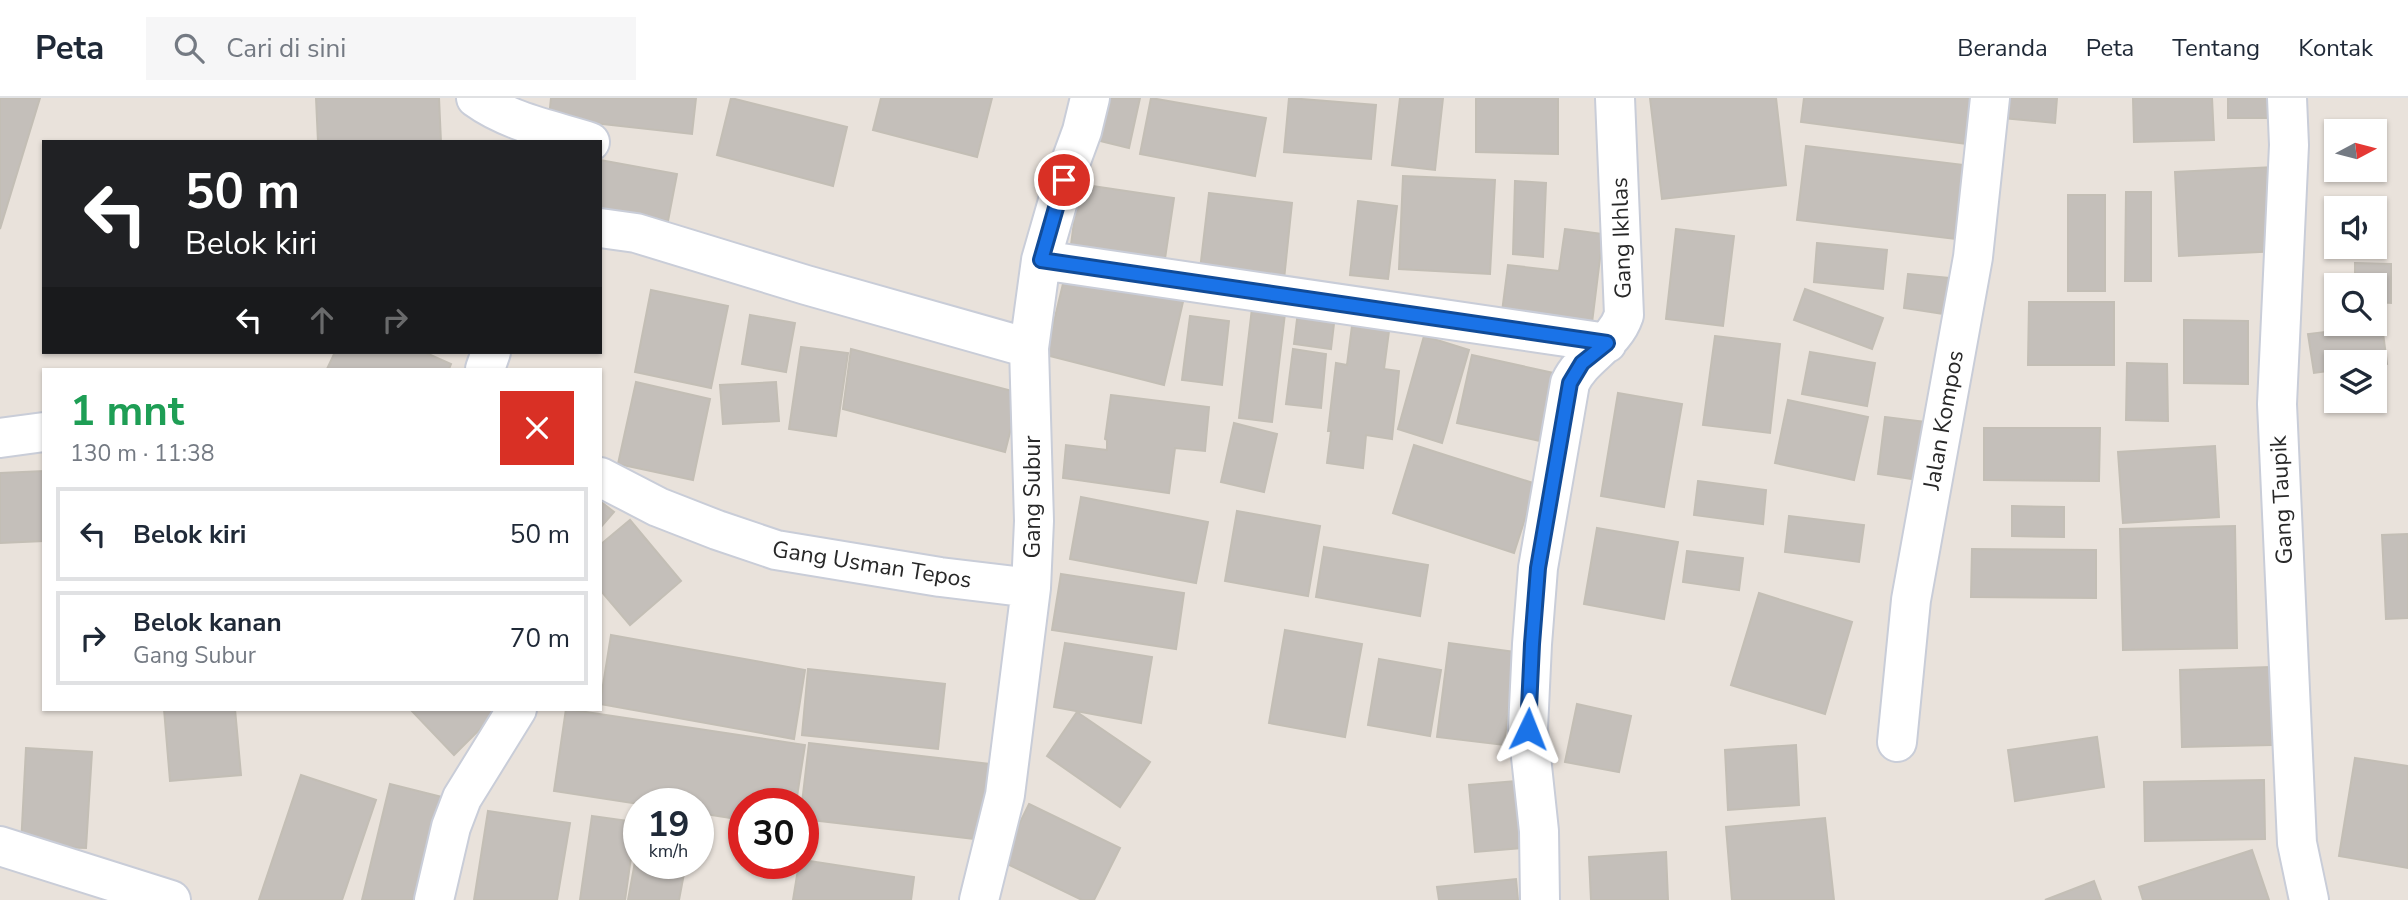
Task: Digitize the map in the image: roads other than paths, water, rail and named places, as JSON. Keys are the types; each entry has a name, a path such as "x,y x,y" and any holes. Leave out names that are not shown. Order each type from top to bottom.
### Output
{"street":[{"path":"476,98 516,119 584,140"},
{"name":"Gang Subur","path":"979,900 1005,796 1031,588 1034,521 1029,348 1041,260 1090,98"},
{"name":"Gang Ikhlas","path":"1540,900 1539,831 1528,729 1538,568 1570,383 1582,363 1607,343 1620,328 1624,315 1615,98"},
{"name":"Jalan Kompos","path":"1897,742 1911,600 1973,257 1990,98"},
{"name":"Gang Taupik","path":"2287,98 2289,145 2277,404 2296,831 2309,900"},
{"path":"602,228 636,233 806,285 1029,348"},
{"path":"1041,260 1607,343"},
{"path":"0,438 42,432"},
{"name":"Gang Usman Tepos","path":"602,478 658,507 776,550 940,577 1031,588"},
{"path":"434,900 451,827 462,798 516,711"},
{"path":"0,846 171,900"}]}
